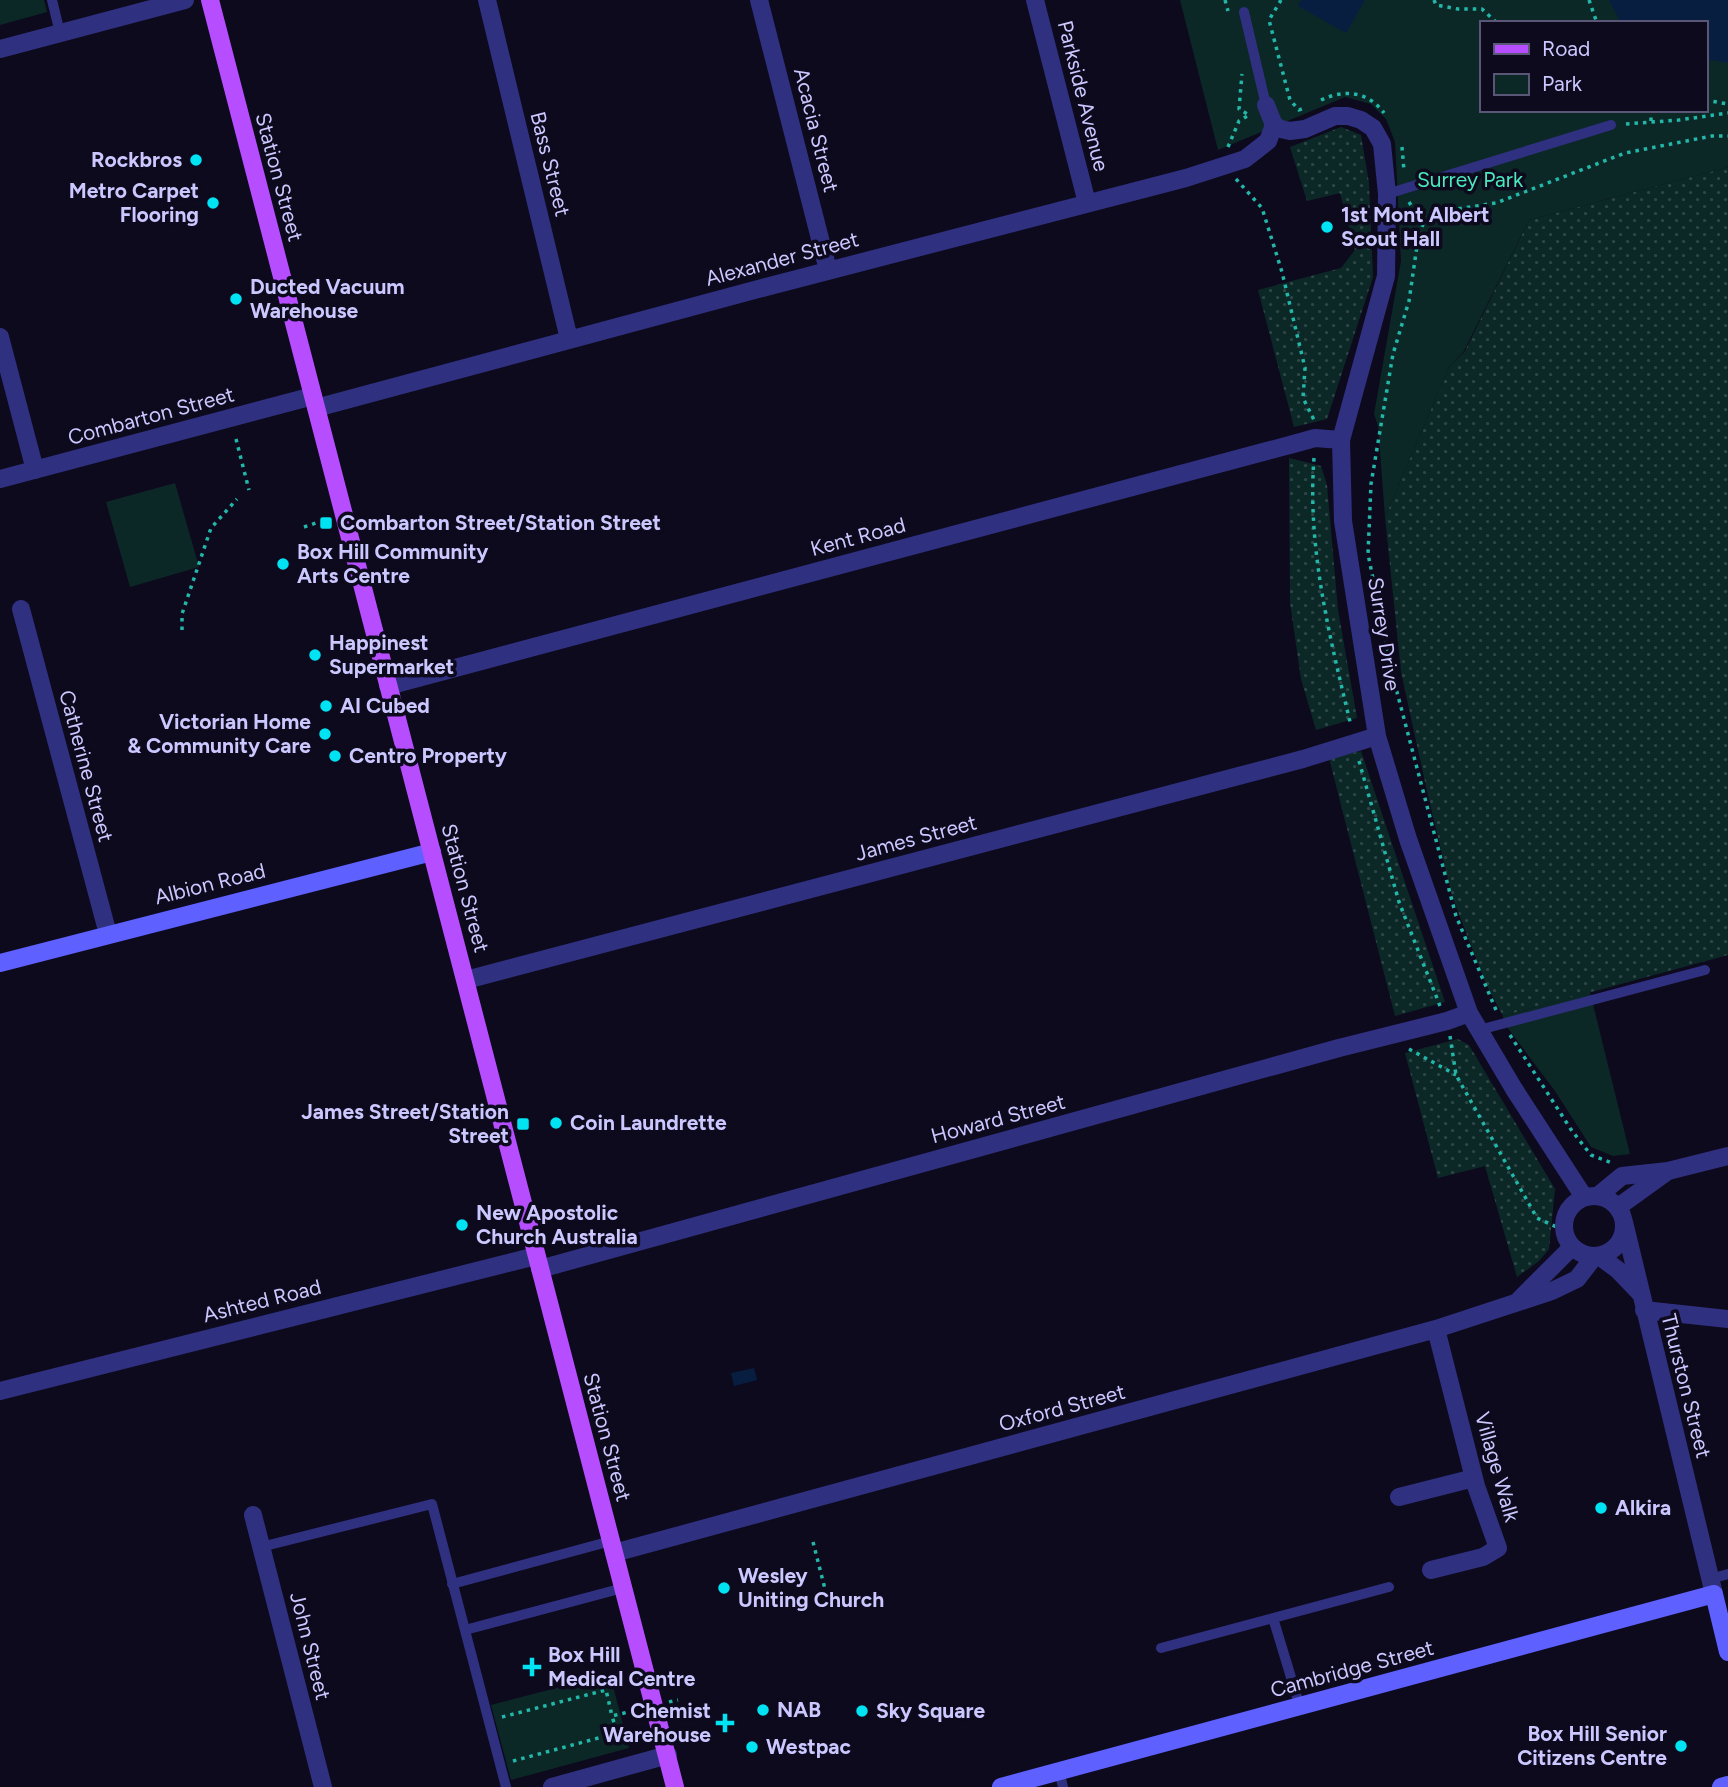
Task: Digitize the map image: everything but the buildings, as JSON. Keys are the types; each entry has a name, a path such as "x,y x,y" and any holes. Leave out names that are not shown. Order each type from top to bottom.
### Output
{"main road":[{"name":"Station Street","path":"210,0 675,1787"}],"street":[{"path":"0,49 185,0"},
{"name":"Bass Street","path":"487,0 569,339"},
{"name":"Acacia Street","path":"759,0 828,270"},
{"name":"Parkside Avenue","path":"1035,0 1087,204"},
{"path":"1266,105 1282,128"},
{"name":"Surrey Drive","path":"1282,128 1306,129 1335,116 1348,116 1373,128 1382,144 1387,194 1386,276 1340,440 1343,521 1377,736 1408,839 1469,1013 1514,1088 1592,1196"},
{"name":"Alexander Street","path":"314,402 569,339 1227,166 1245,159 1282,128"},
{"path":"0,337 35,470"},
{"name":"Combarton Street","path":"0,479 314,402"},
{"name":"Kent Road","path":"388,686 1315,438 1340,440"},
{"name":"Catherine Street","path":"21,609 108,934"},
{"name":"James Street","path":"466,980 1303,759 1377,736"},
{"name":"Albion Road","path":"0,962 432,852"},
{"name":"Howard Street","path":"538,1262 1469,1013"},
{"path":"1592,1196 1610,1199 1621,1214 1622,1237 1613,1250 1597,1256 1582,1254 1572,1247 1563,1230 1567,1209 1622,1176 1668,1171 1728,1156"},
{"path":"1621,1214 1668,1171"},
{"name":"Thurston Street","path":"1621,1214 1728,1652"},
{"name":"Oxford Street","path":"1519,1300 1572,1247"},
{"name":"Thurston Street","path":"1597,1256 1618,1270 1642,1302"},
{"name":"Oxford Street","path":"612,1547 1436,1329 1552,1291 1577,1279 1597,1256"},
{"name":"Ashted Road","path":"0,1391 538,1262"},
{"path":"1642,1302 1728,1319"},
{"name":"Village Walk","path":"1431,1570 1483,1557 1498,1548 1474,1478 1436,1329"},
{"path":"1399,1497 1474,1478"},
{"name":"John Street","path":"253,1516 323,1787"},
{"name":"Cambridge Street","path":"1001,1787 1061,1779 1712,1586"},
{"path":"552,1787 668,1755"},
{"path":"1721,1787 1728,1785"}],"lane":[{"path":"51,0 60,33"},
{"path":"1244,12 1266,105"},
{"path":"1387,194 1611,125"},
{"path":"1479,1030 1705,970"},
{"path":"261,1547 432,1504 506,1787"},
{"path":"452,1584 612,1547"},
{"path":"1712,1586 1728,1574"},
{"path":"1161,1647 1389,1587"},
{"path":"464,1630 622,1588"},
{"path":"1273,1618 1300,1707"}],"path":[{"path":"1225,0 1230,19"},
{"path":"1434,0 1436,5 1482,9 1494,21"},
{"path":"1589,0 1596,21"},
{"path":"1236,128 1239,121 1249,115 1239,108 1242,79 1240,67"},
{"path":"1707,100 1728,104"},
{"path":"1651,112 1651,121"},
{"path":"1611,125 1710,117 1728,113"},
{"path":"1622,1176 1610,1161 1591,1155 1524,1059 1503,1023 1456,916 1394,677 1368,554 1371,484 1393,354 1409,301 1423,223 1443,211 1496,203 1625,153 1712,136 1728,136"},
{"path":"236,439 249,490"},
{"path":"182,630 182,614 211,528 237,499"},
{"path":"304,527 322,521"},
{"path":"1385,1037 1456,1075"},
{"path":"813,1542 825,1589"},
{"path":"488,1720 606,1689 617,1733 500,1765"},
{"path":"612,1716 628,1712"}],"green space":[{"path":"0,0 44,0 47,12 0,25"},
{"name":"Surrey Park","path":"1180,0 1728,0 1728,167 1529,220 1464,351 1449,367 1385,517 1378,426 1374,414 1401,261 1395,142 1386,119 1371,104 1345,97 1218,150"},
{"path":"1341,127 1361,135 1369,183 1373,277 1327,419 1294,427 1258,290 1341,268 1355,250 1340,193 1307,201 1290,147"},
{"path":"1728,167 1728,955 1503,1016 1486,984 1452,896 1427,791 1401,672 1385,517 1449,367 1465,351 1529,220"},
{"path":"1289,458 1321,466 1327,485 1338,610 1357,718 1316,730 1301,679 1290,603"},
{"path":"175,483 199,567 130,587 106,502"},
{"path":"1361,751 1445,1002 1395,1016 1329,758"},
{"path":"1590,992 1630,1154 1613,1156 1591,1147 1555,1091 1504,1023 1503,1016"},
{"path":"1458,1039 1469,1045 1555,1189 1549,1249 1539,1261 1517,1277 1485,1166 1438,1178 1405,1053"},
{"path":"610,1674 629,1748 511,1780 491,1705"}],"water":[{"path":"1301,0 1365,0 1346,33 1298,6"},
{"path":"1609,0 1728,0 1728,63 1707,59 1707,21 1620,21"},
{"path":"754,1368 757,1380 734,1386 731,1373"}],"place":[{"name":"Rockbros","path":"196,160"},
{"name":"Metro Carpet Flooring","path":"213,203"},
{"name":"1st Mont Albert Scout Hall","path":"1327,227"},
{"name":"Ducted Vacuum Warehouse","path":"236,299"},
{"name":"Combarton Street/Station Street","path":"326,523"},
{"name":"Box Hill Community Arts Centre","path":"283,564"},
{"name":"Happinest Supermarket","path":"315,655"},
{"name":"AI Cubed","path":"326,706"},
{"name":"Victorian Home & Community Care","path":"325,734"},
{"name":"Centro Property","path":"335,756"},
{"name":"Coin Laundrette","path":"556,1123"},
{"name":"James Street/Station Street","path":"523,1124"},
{"name":"New Apostolic Church Australia","path":"462,1225"},
{"name":"Alkira","path":"1601,1508"},
{"name":"Wesley Uniting Church","path":"724,1588"},
{"name":"Box Hill Medical Centre","path":"532,1667"},
{"name":"NAB","path":"763,1710"},
{"name":"Sky Square","path":"862,1711"},
{"name":"Chemist Warehouse","path":"725,1723"},
{"name":"Box Hill Senior Citizens Centre","path":"1681,1746"},
{"name":"Westpac","path":"752,1747"}]}
